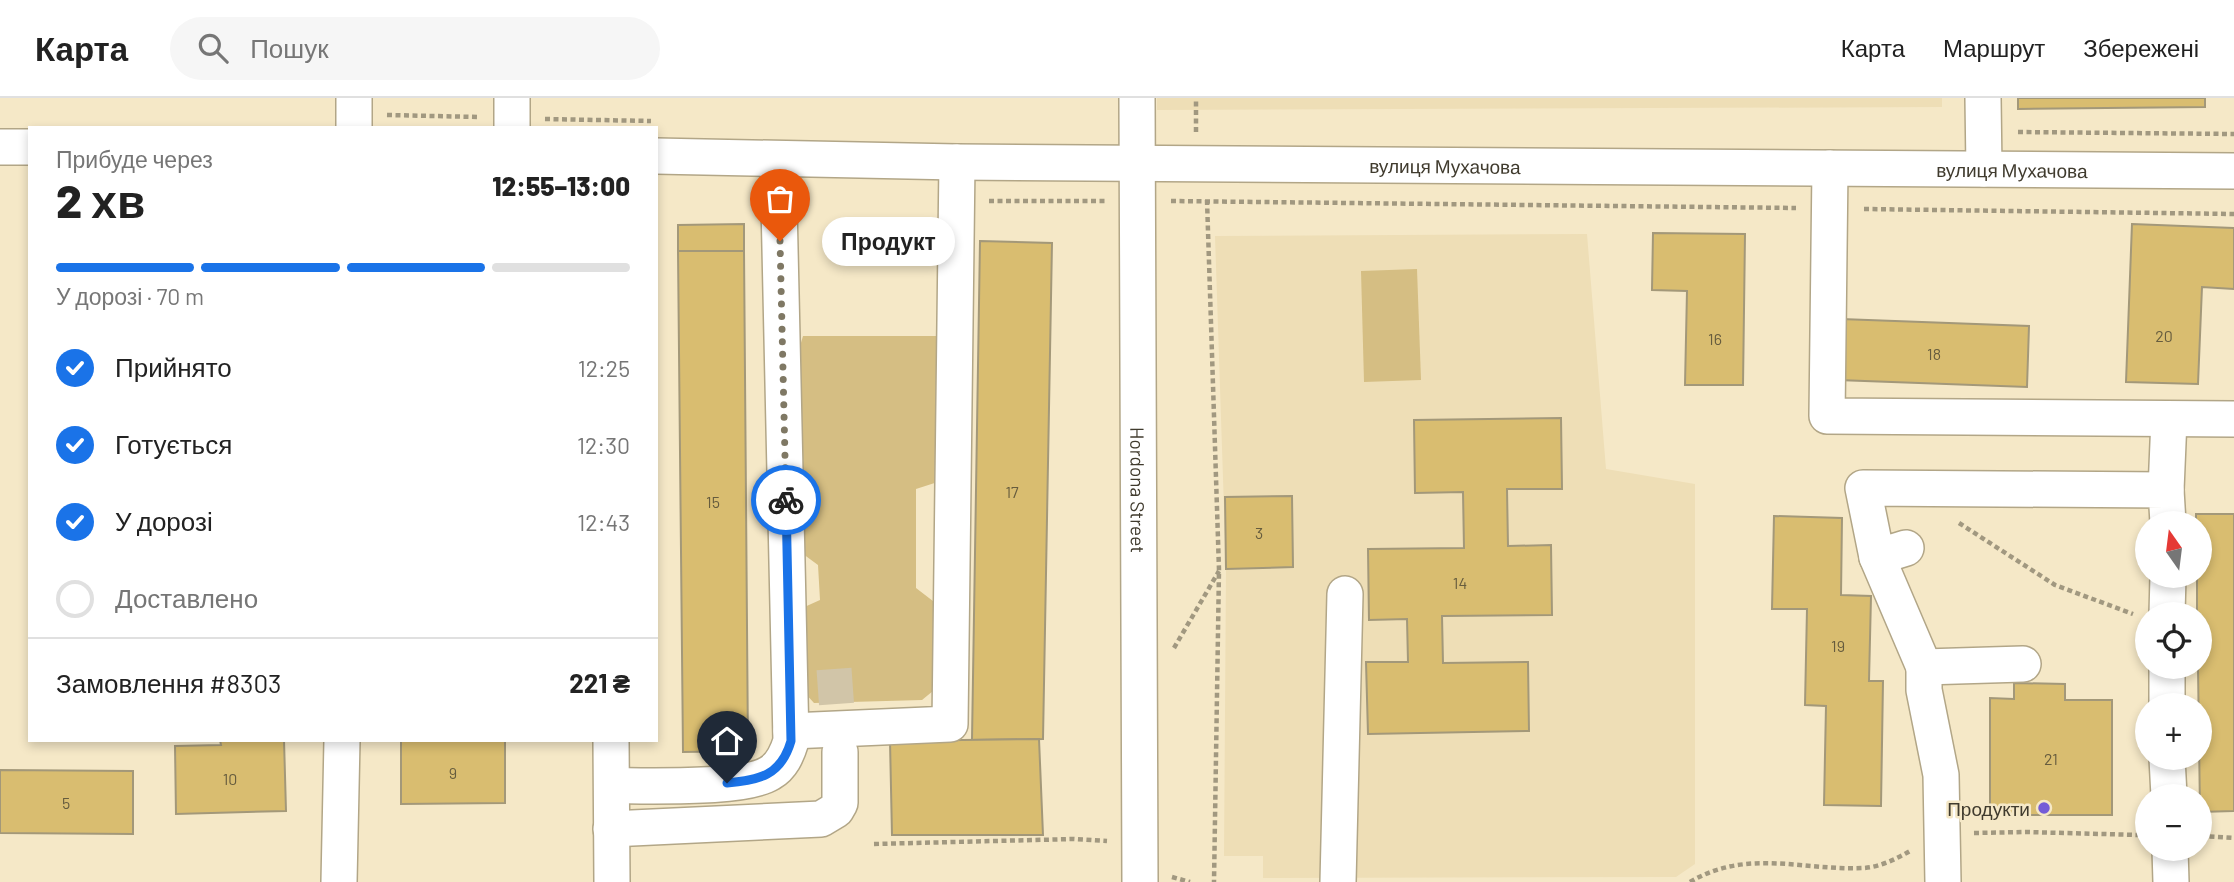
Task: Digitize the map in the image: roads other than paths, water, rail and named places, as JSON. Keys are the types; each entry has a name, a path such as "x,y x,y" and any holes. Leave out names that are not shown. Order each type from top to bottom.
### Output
{"street":[{"path":"354,98 354,126"},
{"path":"512,98 512,126"},
{"name":"Hordona Street","path":"1137,98 1140,873"},
{"path":"1983,98 1984,169"},
{"path":"0,147 28,147"},
{"name":"вулиця Мухачова","path":"658,156 1137,163 1201,148 1830,168 2234,171"},
{"path":"611,786 727,783 759,778 772,772 788,752 792,731 778,159"},
{"path":"792,731 950,724 957,162"},
{"path":"1830,168 1827,416 2234,419"},
{"path":"1943,882 1941,775 1924,690 1924,667 1891,553 1863,488 2167,507 2169,419"},
{"path":"1338,882 1345,594"},
{"path":"1924,667 2023,664"},
{"path":"339,882 342,742"},
{"path":"611,742 612,882"},
{"path":"611,829 821,819 836,810 840,803 840,752"},
{"path":"2170,861 2171,882"}],"tunnel":[{"path":"834,669 840,752"}],"place":[{"name":"Продукт","path":"780,241"},
{"name":"Продукти","path":"2044,808"}]}
